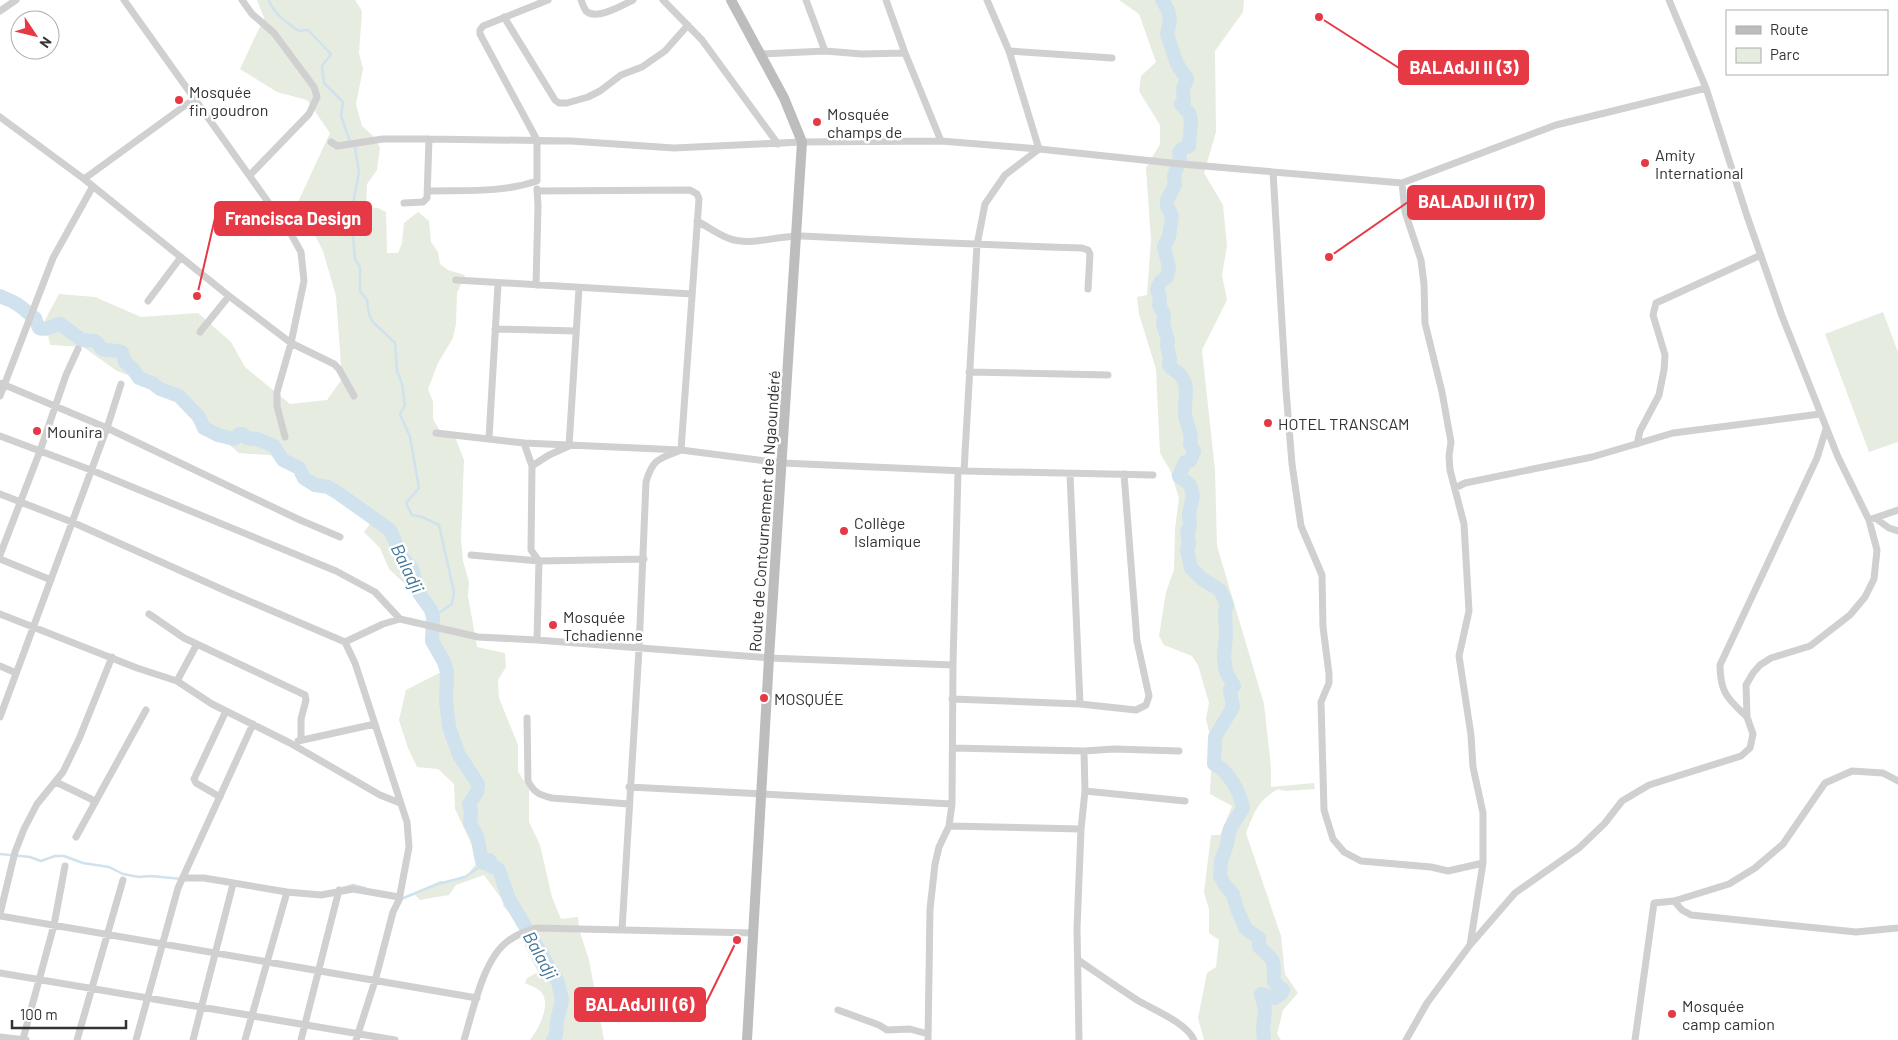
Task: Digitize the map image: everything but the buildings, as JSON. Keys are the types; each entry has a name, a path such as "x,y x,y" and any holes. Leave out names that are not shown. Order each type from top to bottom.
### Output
{"street":[{"path":"0,11 16,0"},
{"path":"124,0 291,234 301,252 304,281 276,406 285,437"},
{"path":"242,0 252,14 274,33 314,88 317,97 310,114 250,176"},
{"path":"536,285 537,140 480,34 480,30 483,26 548,0"},
{"path":"580,0 586,10 592,15 600,14 634,0"},
{"path":"662,0 702,40 778,144"},
{"name":"Route de Contournement de Ngaoundéré","path":"731,0 784,98 802,142 747,1040"},
{"path":"806,0 825,51"},
{"path":"886,0 941,142"},
{"path":"988,0 1009,51 1039,149"},
{"path":"1406,1040 1427,1003 1470,945 1515,893 1580,848 1606,823 1622,801 1650,785 1741,756 1750,748 1753,734 1747,717 1746,685 1760,664 1771,658 1810,646 1850,615 1864,597 1874,579 1877,550 1872,519 1820,414 1761,255 1706,88 1669,0"},
{"path":"504,17 555,100 559,103 588,98 621,75 642,67 665,51 688,26"},
{"path":"760,54 825,51 862,54 905,53"},
{"path":"1009,51 1112,58"},
{"path":"331,142 337,146 383,139 429,138 537,140 674,148 802,142 941,142 1039,149 1402,184 1556,126 1706,88"},
{"path":"84,179 194,99"},
{"path":"0,117 84,179 229,296 291,343 334,364 339,369 354,396"},
{"path":"404,202 423,202 427,198 429,138"},
{"path":"838,1010 879,1025 887,1030 910,1029 928,1037 930,909 935,864 939,847 949,826 952,804 952,699 961,471 977,245 985,204 993,191 1005,175 1039,149"},
{"path":"1273,172 1292,464 1301,526 1322,575 1323,627 1329,674 1329,683 1321,702 1324,810 1333,839 1344,852 1361,861 1431,867 1448,871 1483,863"},
{"path":"428,191 502,190 520,187 537,181"},
{"path":"1402,184 1405,212 1421,260 1425,324 1442,392 1451,442 1450,470 1464,524 1468,611 1459,656 1471,736 1472,767 1483,813 1483,863 1470,945"},
{"path":"0,396 2,384 26,324 62,241 93,186"},
{"path":"537,191 690,190 697,194 699,199 681,450"},
{"path":"697,220 734,240 751,241 797,236 1082,248 1088,250 1090,254 1088,289"},
{"path":"1637,444 1640,431 1659,395 1664,370 1664,354 1653,315 1656,303 1761,255"},
{"path":"148,301 181,257"},
{"path":"456,280 498,284 692,294"},
{"path":"489,438 498,284"},
{"path":"569,446 579,288"},
{"path":"200,332 229,296"},
{"path":"495,329 576,332"},
{"path":"0,555 40,451 66,376 78,349"},
{"path":"969,372 1108,375"},
{"path":"2,384 107,428 300,520 340,537"},
{"path":"0,717 92,470 121,384"},
{"path":"1455,488 1465,483 1592,457 1673,433 1820,414"},
{"path":"1747,717 1727,698 1720,678 1720,665 1818,458 1826,429"},
{"path":"436,432 524,443 681,450 782,463 961,471 1153,474"},
{"path":"0,436 92,470 336,571 375,592 400,619 423,626 466,636 639,649 769,658 953,665"},
{"path":"524,443 532,466 532,550 539,561 537,640"},
{"path":"532,466 549,455 569,446"},
{"path":"622,930 644,559 646,482 650,467 659,459 681,450"},
{"path":"1070,474 1080,704"},
{"path":"952,699 1080,704 1136,710 1146,705 1149,696 1137,641 1124,474"},
{"path":"0,494 72,522 345,642 355,663 407,822 409,847 399,899 393,912 375,981 357,1037"},
{"path":"1872,519 1898,510"},
{"path":"1872,519 1898,531"},
{"path":"471,555 539,561 644,559"},
{"path":"0,560 51,580"},
{"path":"0,614 137,668 177,681 192,692 226,711 290,744 380,795 400,803"},
{"path":"149,614 174,632 304,695 306,700 301,719 301,740"},
{"path":"345,642 383,624 400,619"},
{"path":"177,681 197,644"},
{"path":"112,657 79,739 63,772 37,804 15,855 0,915 477,998"},
{"path":"0,666 16,673"},
{"path":"76,837 146,710"},
{"path":"220,797 196,783 194,779 226,711"},
{"path":"527,718 528,781 533,790 540,795 552,798 628,804"},
{"path":"136,1040 178,888 253,724"},
{"path":"290,744 375,724"},
{"path":"953,748 1179,751"},
{"path":"1079,1040 1077,928 1081,829 1085,791 1084,751"},
{"path":"1635,1040 1654,903 1674,901 1729,884 1756,868 1783,844 1825,783 1852,771 1882,773 1898,781"},
{"path":"56,782 91,799 95,803"},
{"path":"630,787 952,804"},
{"path":"1085,791 1185,800"},
{"path":"949,826 1081,829"},
{"path":"0,1037 24,1040 54,925 65,866"},
{"path":"184,878 204,878 287,892 321,895 339,890 353,889 399,899"},
{"path":"77,1040 123,880"},
{"path":"192,1040 234,884"},
{"path":"301,1040 339,890"},
{"path":"245,1040 287,892"},
{"path":"1674,901 1682,910 1691,915 1856,932 1898,928"},
{"path":"464,1040 477,998 494,956 507,942 528,931 537,928 753,933"},
{"path":"1078,960 1136,1000 1180,1025 1194,1040"},
{"path":"0,973 252,1015 357,1037 395,1040"}],"green space":[{"name":"Baladji","path":"257,0 355,0 362,11 359,53 363,69 356,104 362,126 372,135 380,147 377,170 367,184 366,207 378,208 386,212 387,253 398,253 402,243 404,223 418,212 429,221 431,242 438,252 440,264 448,270 465,275 457,293 456,324 453,338 438,363 428,389 433,402 433,419 440,431 455,437 464,460 461,539 463,561 469,582 468,596 477,647 505,653 506,667 498,680 499,698 518,745 518,771 529,790 529,822 540,845 552,897 561,919 578,917 579,929 589,960 604,1040 530,1040 540,1024 545,1004 542,993 525,983 527,978 538,972 525,946 522,929 515,918 503,906 504,902 484,875 456,885 449,895 420,900 413,893 440,881 453,881 468,876 479,860 455,809 454,784 438,769 417,767 408,748 399,720 406,690 445,670 445,661 435,616 420,598 389,569 380,548 364,532 372,521 360,509 300,480 282,456 239,453 155,385 117,371 83,347 50,345 45,320 59,294 95,297 141,317 198,313 231,342 245,367 290,404 327,400 342,379 336,296 323,251 298,202 330,133 307,100 277,92 240,69 264,18"},
{"path":"1119,0 1244,0 1243,12 1215,51 1216,132 1204,173 1223,205 1227,246 1222,275 1227,300 1202,350 1215,470 1217,546 1264,704 1271,767 1271,787 1314,783 1315,789 1286,791 1278,789 1271,793 1261,802 1246,833 1281,936 1285,974 1298,993 1283,1010 1277,1034 1281,1040 1204,1040 1198,1018 1207,973 1216,967 1219,940 1209,933 1209,909 1204,892 1211,835 1220,835 1232,806 1210,794 1212,745 1206,719 1209,703 1198,665 1192,656 1164,645 1159,636 1166,592 1174,570 1175,529 1179,498 1170,470 1160,453 1156,369 1139,314 1137,297 1147,295 1151,240 1146,168 1160,144 1160,125 1139,91 1141,76 1156,62 1139,14"},
{"path":"1883,312 1898,352 1898,442 1869,452 1825,334"}],"waterway":[{"path":"269,0 281,18 299,31 308,30 331,54 322,66 324,83 343,102 341,116 349,139 355,147 359,172 350,220 355,259 360,267 360,291 367,300 372,321 395,343 397,371 402,384 405,405 400,414 410,437 419,488 406,503 412,515 422,517 439,525 454,592 452,604 433,617"},
{"path":"1162,0 1168,10 1170,20 1167,34 1177,64 1187,79 1183,89 1184,100 1181,104 1189,113 1191,124 1189,146 1179,152 1180,159 1174,176 1175,185 1167,200 1167,206 1172,216 1169,237 1164,247 1169,267 1167,277 1161,281 1157,289 1160,298 1159,305 1164,314 1163,324 1168,341 1169,365 1181,375 1185,383 1185,414 1191,436 1190,444 1194,451 1190,461 1185,462 1179,476 1190,485 1193,495 1189,514 1190,527 1187,531 1189,544 1187,549 1191,568 1202,579 1220,590 1227,605 1225,612 1226,635 1224,657 1226,672 1234,686 1230,690 1233,707 1215,737 1214,764 1224,771 1233,782 1243,808 1230,829 1221,861 1220,876 1233,894 1246,929 1259,938 1259,947 1272,960 1274,982 1283,990 1275,998 1261,994 1265,1009 1264,1040"},
{"name":"Baladji","path":"0,296 12,301 35,318 39,328 42,329 60,324 82,340 95,341 103,349 122,352 125,362 139,378 179,396 199,417 204,428 218,435 234,439 239,434 243,434 247,438 257,439 274,446 283,460 299,468 304,478 315,485 328,487 338,493 390,530 402,557 412,569 419,593 431,610 433,617 432,641 444,662 447,672 446,701 449,727 459,755 478,784 477,792 469,804 471,811 470,823 477,836 482,861 484,863 489,860 492,867 499,870 509,899 558,982 562,1000 556,1035 553,1040"},
{"path":"0,854 30,857 41,861 55,856 64,856 83,863 109,867 123,874 139,877 151,876 182,879"},
{"path":"401,899 438,884 465,877 489,860"},
{"path":"339,889 353,885 365,888"}],"place":[{"name":"BALAdJI II (3)","path":"1319,17"},
{"name":"Mosquée fin goudron","path":"179,100"},
{"name":"Mosquée champs de","path":"817,122"},
{"name":"Amity International","path":"1645,163"},
{"name":"BALADJI II (17)","path":"1329,257"},
{"name":"Francisca Design","path":"197,296"},
{"name":"HOTEL TRANSCAM","path":"1268,423"},
{"name":"Mounira","path":"37,431"},
{"name":"Collège Islamique","path":"844,531"},
{"name":"Mosquée Tchadienne","path":"553,625"},
{"name":"MOSQUÉE","path":"764,698"},
{"name":"BALAdJI II (6)","path":"737,940"},
{"name":"Mosquée camp camion","path":"1672,1014"}]}
